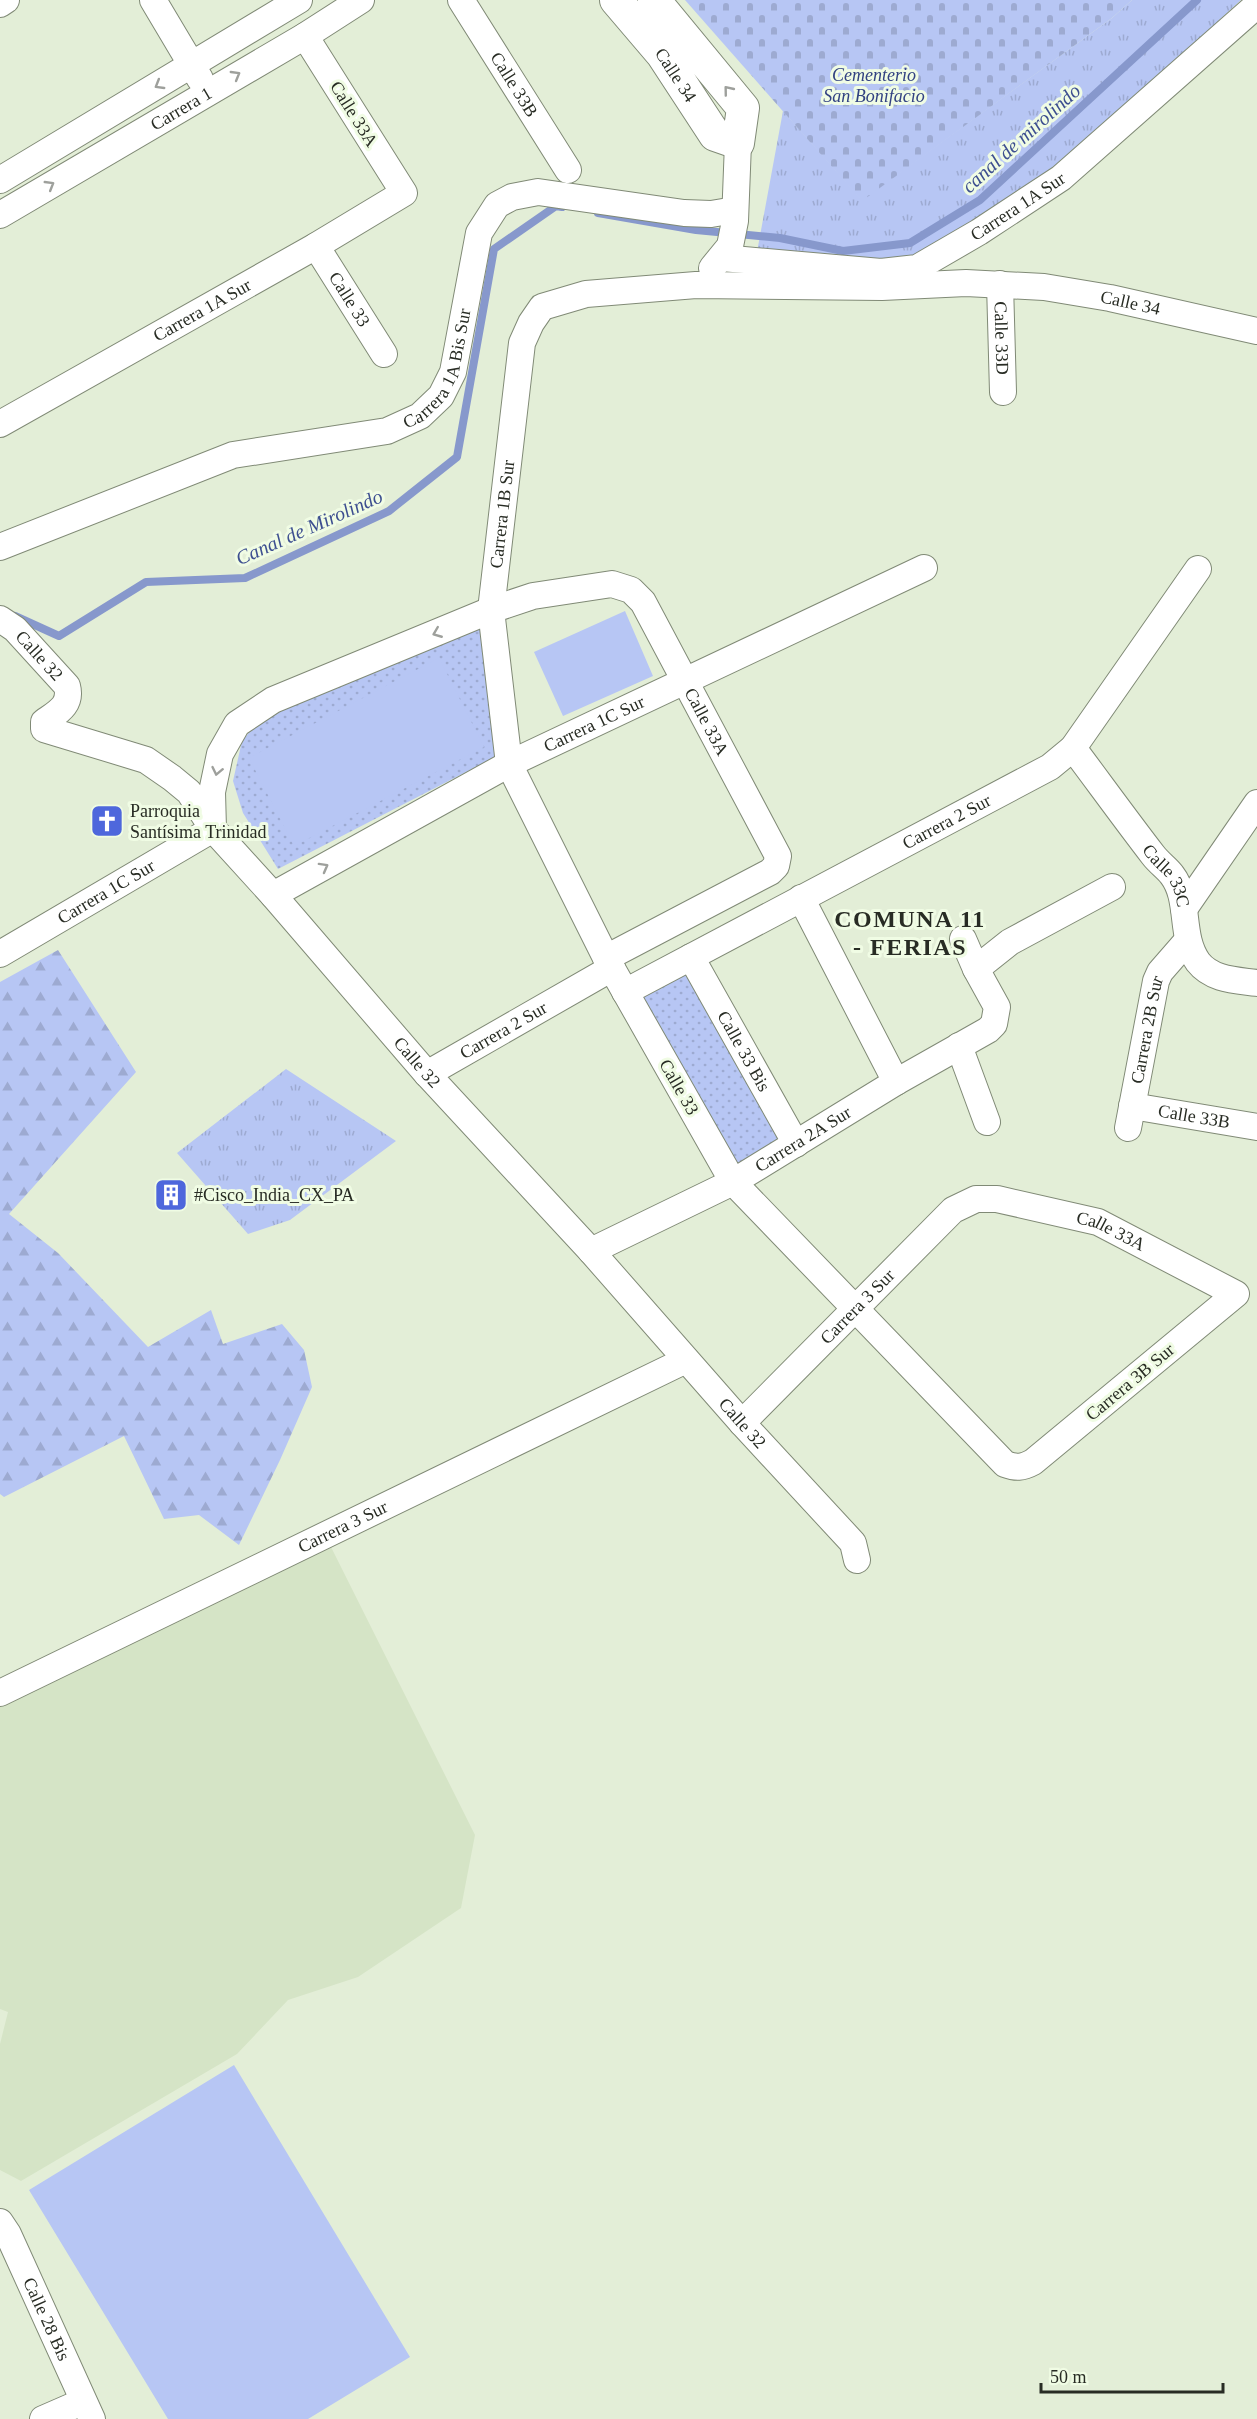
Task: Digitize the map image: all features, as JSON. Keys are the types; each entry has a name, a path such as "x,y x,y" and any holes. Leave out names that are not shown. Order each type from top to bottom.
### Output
{"street":[{"path":"0,4 6,0"},
{"path":"153,0 207,92"},
{"name":"Carrera 1","path":"0,180 299,0"},
{"name":"Carrera 1","path":"0,215 305,36 361,0"},
{"name":"Calle 33B","path":"461,0 568,170"},
{"name":"Calle 34","path":"616,0 662,54 715,135 738,144"},
{"name":"Calle 34","path":"654,0 742,108 735,215 726,252"},
{"name":"Carrera 1A Sur","path":"726,252 881,272 917,268 979,232 1061,178 1257,5"},
{"name":"Calle 33A","path":"305,36 404,193"},
{"name":"Carrera 1A Bis Sur","path":"0,546 233,455 387,431 420,416 441,396 453,372 479,233 488,215 497,205 512,197 538,192 684,213 735,215"},
{"name":"Carrera 1A Sur","path":"0,424 316,246 404,193"},
{"name":"Calle 33","path":"316,246 384,354"},
{"path":"696,285 726,252"},
{"name":"Calle 34","path":"696,285 882,287 966,283 1044,287 1110,298 1257,331"},
{"name":"Calle 33D","path":"1000,284 1003,392"},
{"name":"Carrera 1B Sur","path":"491,610 522,343 531,323 543,307 586,294 696,285"},
{"name":"Carrera 1C Sur","path":"273,895 509,764 924,568"},
{"name":"Carrera 2 Sur","path":"625,992 1050,767 1073,748 1198,569"},
{"name":"Calle 33A","path":"491,610 533,597 612,584 631,590 642,602 778,856"},
{"path":"213,829 212,792 220,754 237,724 273,699 491,610"},
{"name":"Calle 33","path":"491,610 509,764 609,963 733,1182 1005,1464 1024,1467"},
{"name":"Calle 32","path":"5,628 67,686 69,694 67,702 62,710 42,724 44,729 146,760 189,792 213,829 427,1074 591,1251 742,1423 853,1542 857,1560"},
{"name":"Calle 33C","path":"1073,748 1155,858 1173,875 1184,909 1187,941 1198,962 1209,972 1221,978 1257,983"},
{"path":"1184,909 1257,803"},
{"name":"Carrera 1C Sur","path":"0,954 213,829"},
{"name":"Carrera 2 Sur","path":"427,1074 609,963 770,872 776,866 778,856"},
{"path":"963,939 976,969 1010,942 1112,887"},
{"path":"801,898 896,1082"},
{"name":"Carrera 2B Sur","path":"1130,1117 1156,981 1160,972 1187,941"},
{"name":"Calle 33 Bis","path":"691,957 796,1144"},
{"name":"Carrera 2A Sur","path":"591,1251 733,1182 896,1082 988,1030 994,1024 998,1007 976,969"},
{"path":"959,1046 987,1122"},
{"name":"Calle 33B","path":"1130,1117 1257,1127"},
{"name":"Calle 33A","path":"976,1199 997,1199 1098,1222 1236,1294"},
{"name":"Carrera 3 Sur","path":"742,1423 953,1210 976,1199"},
{"name":"Carrera 3B Sur","path":"1024,1467 1236,1294"},
{"name":"Carrera 3 Sur","path":"0,1693 686,1359"},
{"name":"Calle 28 Bis","path":"0,2222 8,2234 87,2410"},
{"path":"43,2419 87,2410"}],"shaded area":[{"path":"328,1541 475,1835 461,1908 358,1977 288,2000 237,2054 21,2181 0,2170 0,2044 8,2012 0,2009 0,1706"}],"green space":[{"name":"Cementerio San Bonifacio","path":"685,0 1132,0 1112,18 862,201"},
{"path":"1132,0 1241,0 1054,172 915,259 883,262 757,252 783,111 862,200 1112,18"},
{"path":"625,611 653,676 563,716 534,652"},
{"path":"484,623 499,755 278,869 243,813 233,781 242,741 260,719"},
{"path":"439,658 484,747 294,846 249,758"},
{"path":"58,950 136,1072 9,1214 58,1253 148,1347 211,1310 223,1344 282,1324 304,1350 312,1387 239,1545 199,1515 164,1519 124,1436 4,1497 0,1494 0,982"},
{"path":"691,957 796,1144 733,1182 625,992"},
{"path":"286,1069 396,1141 290,1220 248,1234 177,1153"},
{"path":"234,2065 410,2357 308,2419 168,2419 29,2190"}],"waterway":[{"name":"canal de mirolindo","path":"598,213 696,230 780,238 843,251 910,243 980,200 1197,0"},
{"name":"Canal de Mirolindo","path":"15,616 59,636 146,582 245,578 389,511 457,457 494,249 556,206 562,207"}],"place":[{"name":"Parroquia Santísima Trinidad","path":"107,821"},
{"name":"#Cisco_India_CX_PA","path":"171,1195"}],"district":[{"name":"COMUNA 11 - FERIAS","path":"910,933"}]}
